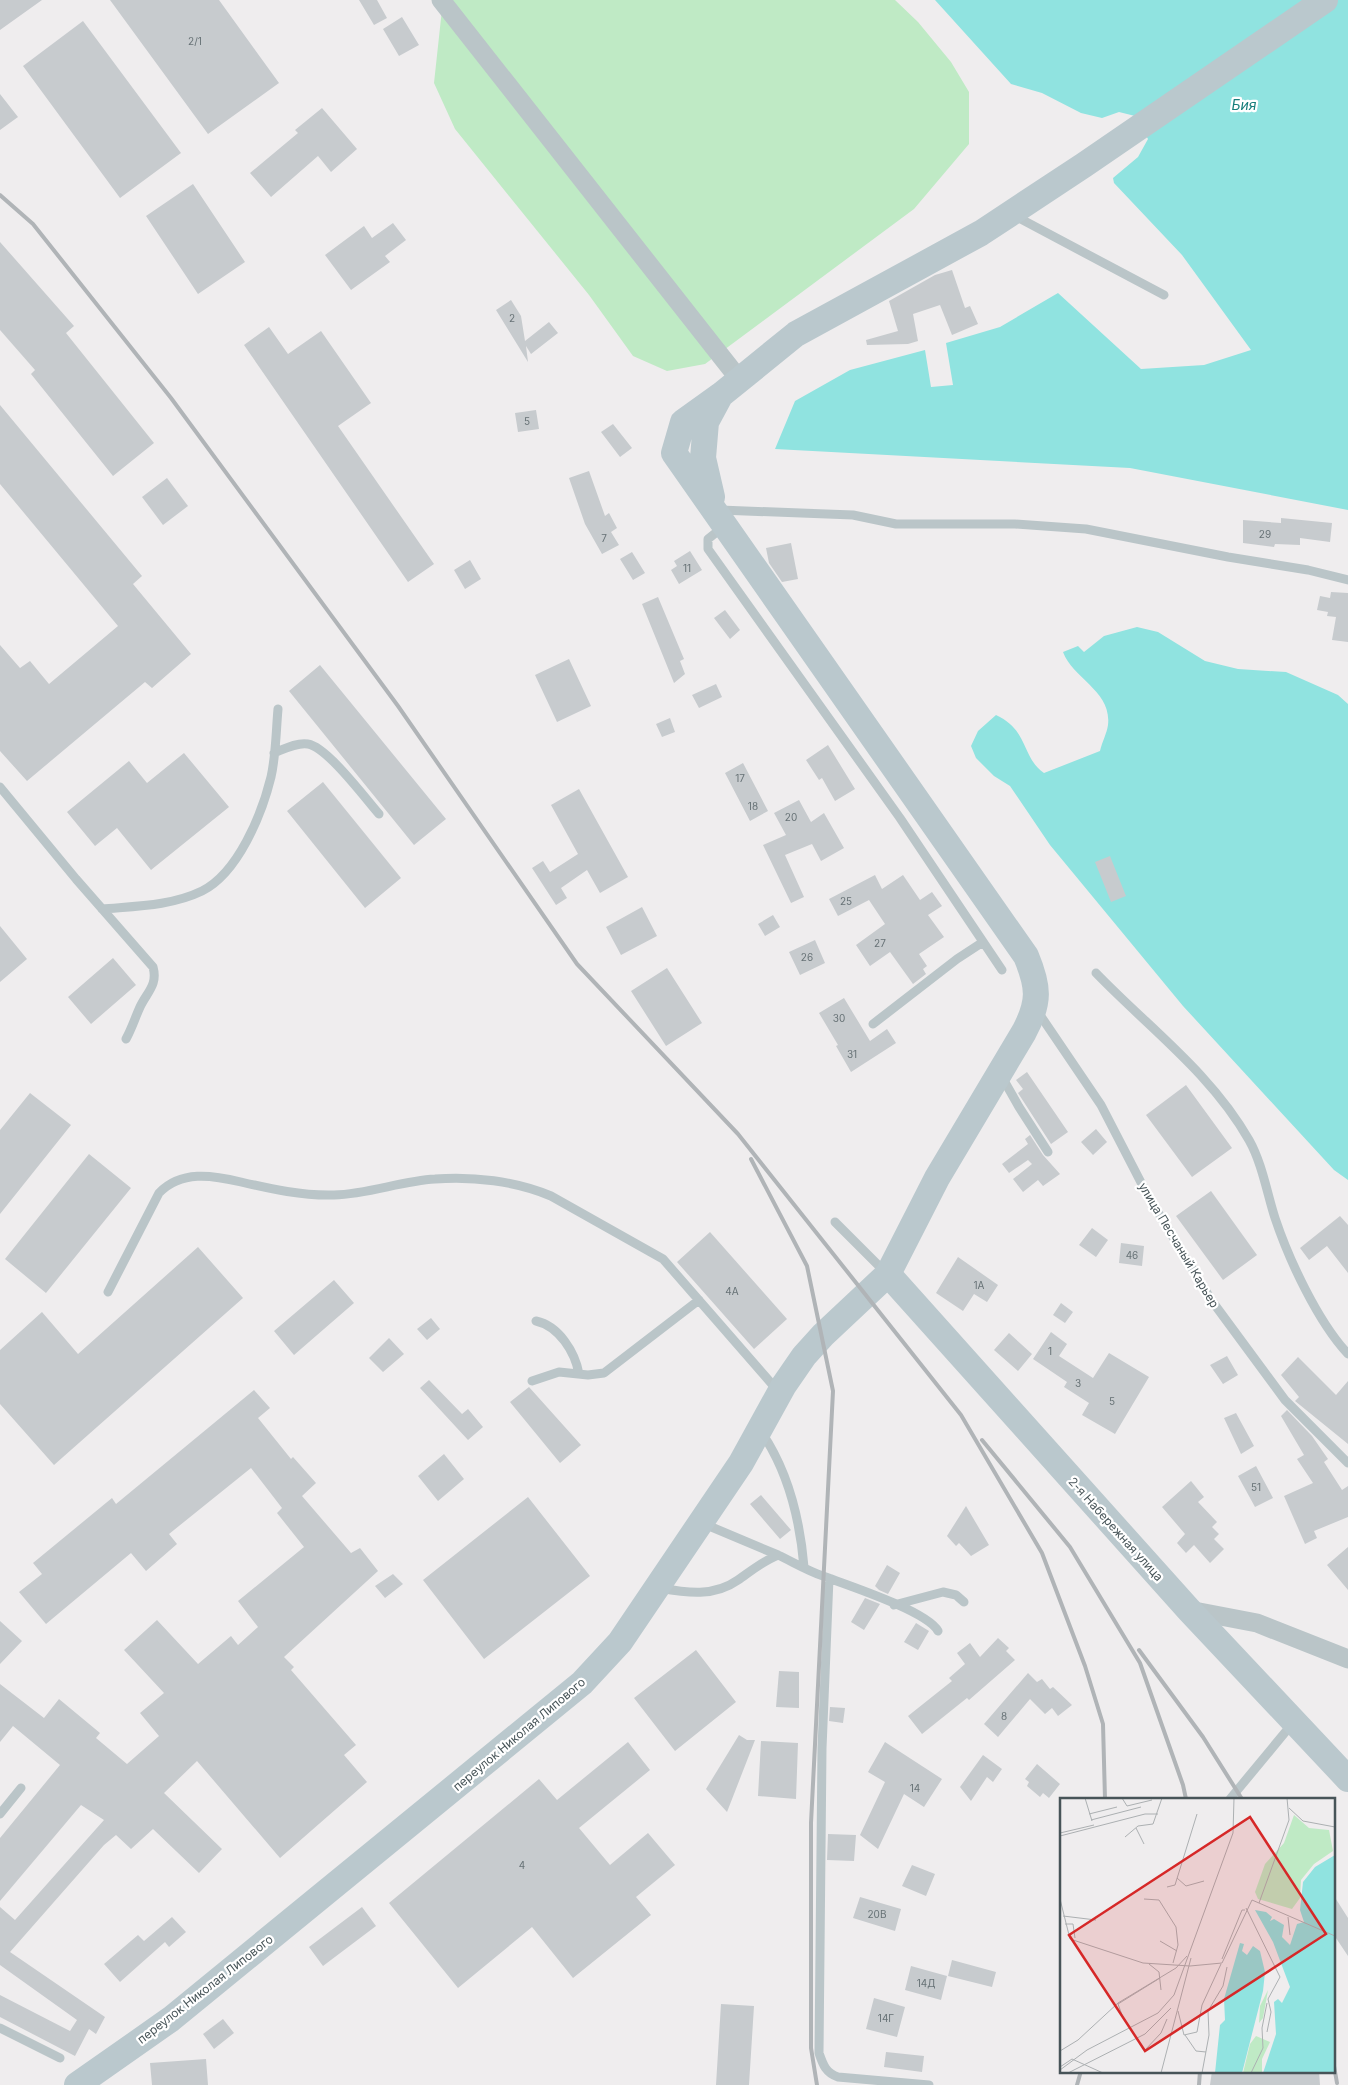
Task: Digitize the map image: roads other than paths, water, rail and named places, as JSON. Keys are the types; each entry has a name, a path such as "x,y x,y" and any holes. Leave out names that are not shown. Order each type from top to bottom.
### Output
{"street":[{"path":"441,0 730,387"},
{"path":"888,1274 937,1178 1024,1032 1035,1008 1036,989 1026,956 720,518 703,458 706,422 730,387 796,334 980,233 1084,165 1325,0"},
{"name":"переулок Николая Липового","path":"77,2085 171,2019 582,1683 620,1642 657,1588 761,1430 780,1394 804,1356 823,1334 888,1274"},
{"name":"2-я Набережная улица","path":"888,1274 1189,1610 1348,1779"},
{"path":"1189,1610 1252,1621 1348,1659"}],"lane":[{"path":"1010,214 1164,295"},
{"path":"1002,970 900,818 708,549 708,539 720,518 854,516 896,524 1015,524 1086,529 1228,557 1308,570 1348,580"},
{"path":"102,908 145,905 183,899 204,890 222,878 235,862 252,829 271,777 278,709"},
{"path":"274,753 307,743 316,747 342,771 379,814"},
{"path":"0,787 153,967 155,973 152,989 143,1000 126,1039"},
{"path":"873,1024 957,959 983,942"},
{"path":"1096,973 1209,1083 1241,1126 1254,1151 1291,1260 1323,1318 1348,1354"},
{"name":"улица Песчаный Карьер","path":"1035,1008 1101,1105 1148,1196 1212,1302 1285,1400 1348,1462"},
{"path":"1000,1072 1018,1107 1048,1152"},
{"path":"108,1292 160,1193 173,1181 190,1176 225,1178 287,1191 334,1195 369,1191 435,1179 502,1183 538,1190 608,1230 654,1253 670,1267 780,1394"},
{"path":"835,1222 888,1274"},
{"path":"532,1382 559,1372 580,1374 604,1373 638,1349 699,1300"},
{"path":"536,1321 553,1328 577,1361 580,1374"},
{"path":"761,1430 776,1454 793,1500 801,1536 804,1567"},
{"path":"701,1522 894,1604 931,1622 938,1631"},
{"path":"657,1588 688,1593 726,1588 768,1559 778,1555"},
{"path":"829,1578 822,1748 819,2053 826,2069 838,2077 929,2085"},
{"path":"894,1604 944,1592 956,1595 964,1602"},
{"path":"1231,1798 1294,1722"},
{"path":"0,1814 21,1788"},
{"path":"0,2028 60,2058"}],"water":[{"name":"Бия","path":"935,0 1348,0 1348,510 1130,468 775,449 795,401 850,370 925,350 931,387 953,385 946,343 1000,327 1058,293 1141,369 1204,365 1251,350 1182,255 1114,183 1113,178 1138,157 1148,139 1135,116 1119,112 1102,118 1081,113 1042,93 1011,84"},
{"path":"1137,627 1158,632 1205,661 1238,669 1286,672 1338,695 1348,704 1348,1180 1334,1170 1183,1006 1050,845 1010,786 994,776 976,758 971,746 978,731 996,715 1007,721 1014,728 1031,759 1044,773 1100,751 1107,731 1108,713 1098,694 1075,670 1063,652 1078,646 1084,652 1104,636"}],"railway":[{"path":"0,195 33,224 171,398 398,706 577,964 738,1134 961,1415 1042,1553 1085,1666 1103,1724 1105,1798"},
{"path":"751,1159 807,1266 833,1391 811,1823 811,2048 817,2085"},
{"path":"982,1440 1070,1547 1140,1663 1183,1785 1186,1798"},
{"path":"1139,1650 1203,1737 1241,1798"},
{"path":"1077,2085 1081,2072"},
{"path":"1199,2085 1200,2072"},
{"path":"1335,2072 1337,2083"}]}
